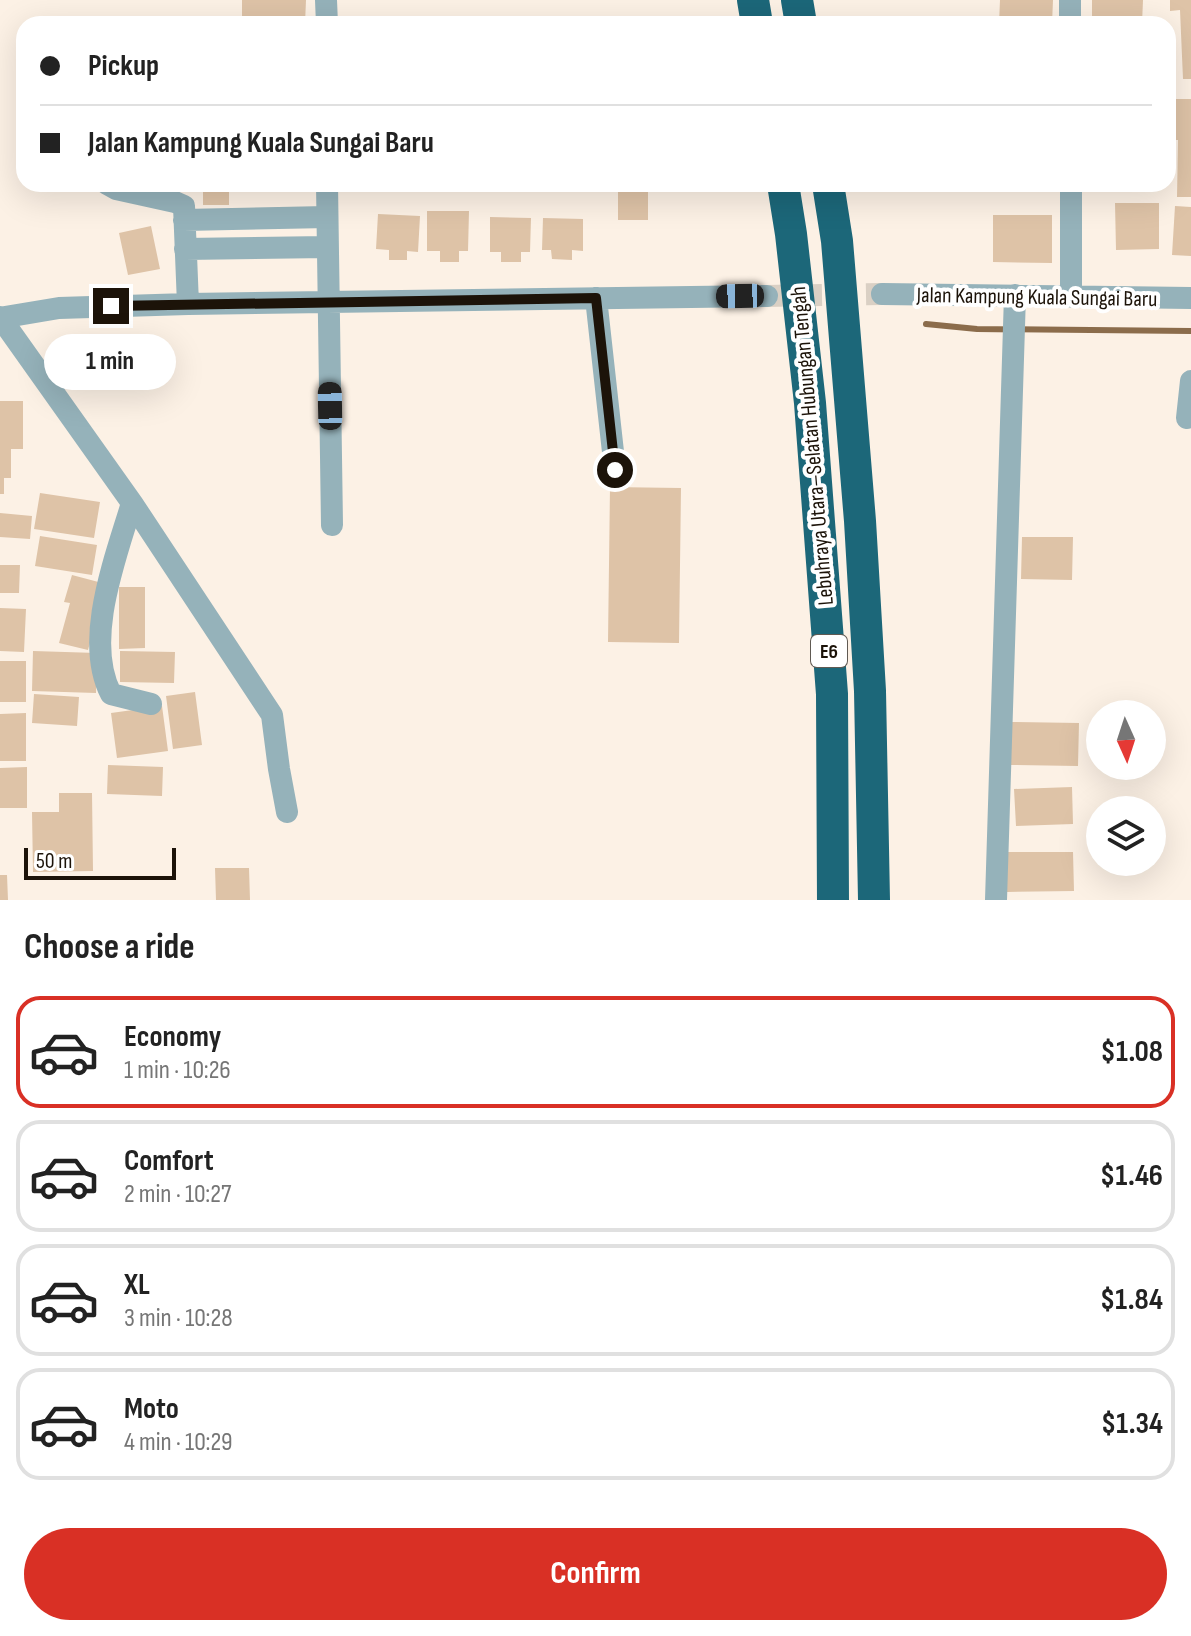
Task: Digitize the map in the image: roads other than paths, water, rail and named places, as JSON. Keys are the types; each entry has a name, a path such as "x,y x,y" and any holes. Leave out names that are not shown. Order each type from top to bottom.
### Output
{"highway":[{"name":"Lebuhraya Utara–Selatan Hubungan Tengah","path":"784,192 810,403 831,678 833,900"},
{"name":"Lebuhraya Utara–Selatan Hubungan Tengah","path":"829,192 837,241 860,521 870,691 874,900"}],"street":[{"path":"147,192 184,206 188,304"},
{"path":"327,192 332,525"},
{"path":"1071,192 1071,296"},
{"path":"184,220 327,217"},
{"path":"185,249 327,247"},
{"name":"Jalan Kampung Kuala Sungai Baru","path":"882,294 1191,298"},
{"path":"996,900 1015,295"},
{"path":"287,812 272,715 132,503 0,318 59,308 188,304 767,296"},
{"path":"596,298 615,470"},
{"path":"1187,418 1191,381"},
{"path":"132,503 104,600 100,652 105,682 111,694 151,704"}],"waterway":[{"path":"926,324 977,329 1191,331"}],"tunnel":[{"path":"767,296 882,294"}]}
